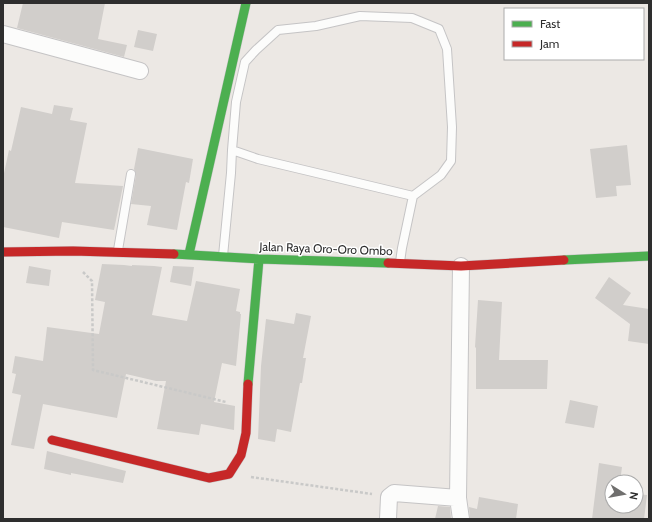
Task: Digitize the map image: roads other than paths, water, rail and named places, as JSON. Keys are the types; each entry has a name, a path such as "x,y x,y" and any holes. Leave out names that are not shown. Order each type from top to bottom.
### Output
{"street":[{"path":"189,254 246,3"},
{"path":"3,34 140,71"},
{"name":"Jalan Raya Oro-Oro Ombo","path":"3,252 73,251 189,254 259,259 461,266 649,256"},
{"path":"52,440 209,478 229,474 241,455 246,433 246,406 259,259"},
{"path":"461,266 458,498 461,519"},
{"path":"388,519 389,496 394,493 458,498"}],"lane":[{"path":"223,256 236,102 245,62 278,30 316,26 360,16 412,18 438,29 447,49 452,126 451,161 441,175 413,196 400,263"},
{"path":"232,150 258,158 413,196"},
{"path":"118,252 131,174"}]}
